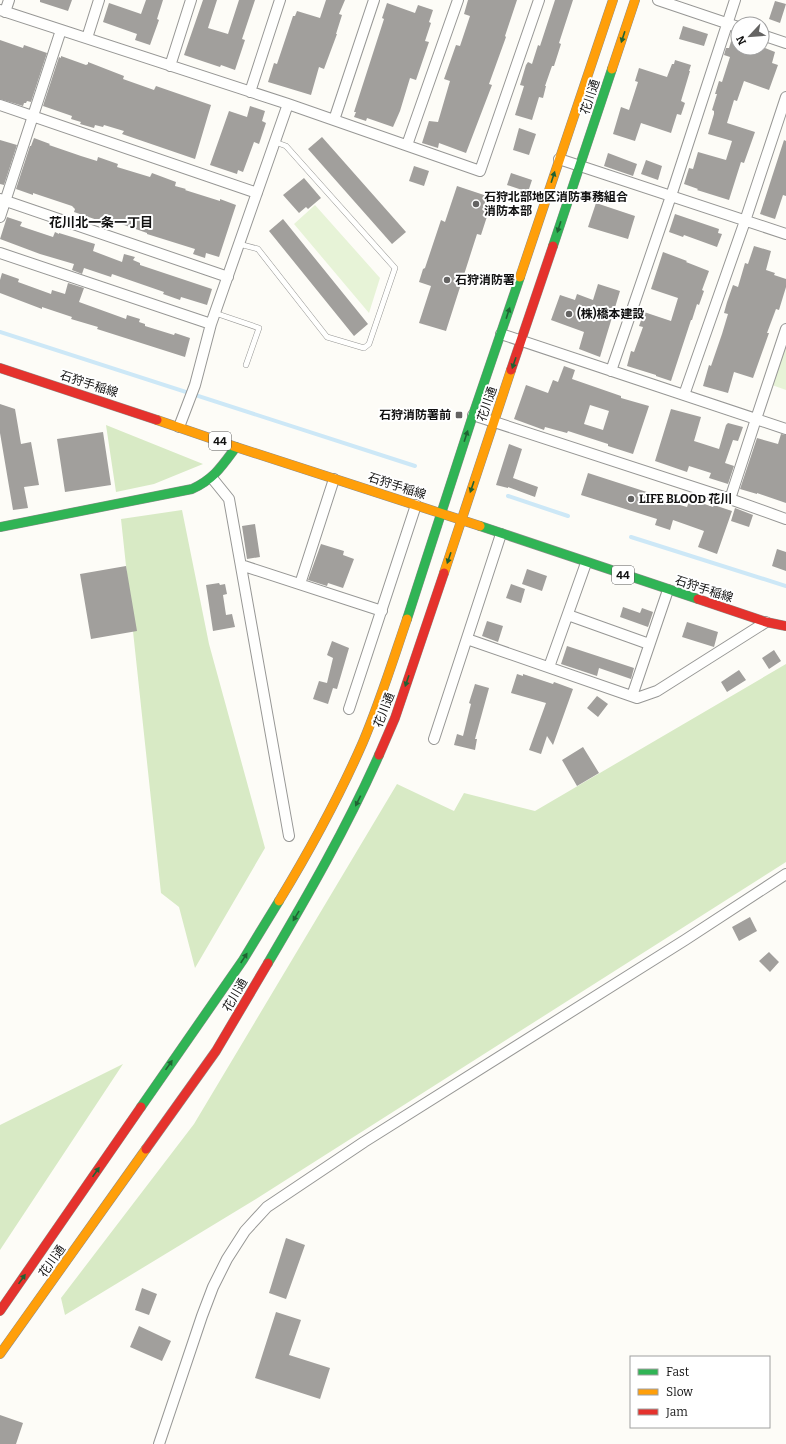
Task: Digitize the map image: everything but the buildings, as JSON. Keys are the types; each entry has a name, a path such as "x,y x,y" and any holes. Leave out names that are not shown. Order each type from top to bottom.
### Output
{"street":[{"path":"9,0 2,11 288,104 480,171 539,0"},
{"path":"87,38 99,0"},
{"path":"170,66 191,0"},
{"path":"250,92 280,0"},
{"path":"334,120 374,0"},
{"path":"407,145 458,0"},
{"name":"花川通","path":"0,1311 243,960 301,865 333,806 363,742 392,665 440,513 613,0"},
{"name":"花川通","path":"0,1354 216,1051 335,847 364,789 395,718 635,0"},
{"path":"658,0 730,24"},
{"path":"611,371 671,196 735,0"},
{"path":"0,217 3,199 33,116 61,30"},
{"path":"770,38 786,43"},
{"path":"684,395 745,221 786,97"},
{"path":"179,426 194,385 211,324 288,104"},
{"path":"0,105 257,193"},
{"path":"559,159 786,234"},
{"path":"3,199 228,277"},
{"path":"0,253 211,324"},
{"path":"730,500 786,329"},
{"path":"501,334 786,429"},
{"name":"石狩手稲線","path":"0,368 179,426 236,447 440,513 668,590 766,622 786,626"},
{"path":"473,415 786,519"},
{"path":"0,526 192,489 205,484 212,478 236,447"},
{"path":"212,478 229,499 289,836"},
{"path":"300,584 334,479"},
{"path":"349,709 416,506"},
{"path":"434,740 500,534"},
{"path":"549,668 586,562"},
{"path":"241,565 382,611"},
{"path":"632,696 668,590"},
{"path":"568,615 649,644"},
{"path":"467,639 638,698 657,691 766,622"},
{"path":"159,1444 199,1323 213,1287 227,1259 245,1231 267,1207 364,1142 685,940 786,874"}],"lane":[{"path":"239,244 258,249 327,337 364,348 369,344 395,268 286,146 275,142"},
{"path":"215,313 259,328 246,365"}],"green space":[{"path":"315,205 380,278 369,313 294,224"},
{"path":"786,332 786,390 772,385"},
{"path":"106,425 203,464 154,484 116,492"},
{"path":"182,510 209,644 265,848 195,968 179,907 161,893 121,519"},
{"path":"786,664 786,862 256,1199 65,1315 61,1298 194,1124 397,784 454,811 464,793 535,811"},
{"path":"123,1064 0,1250 0,1125"}],"waterway":[{"path":"0,332 415,466"},
{"path":"508,496 568,516"},
{"path":"631,537 786,586"}],"traffic: fast":[{"path":"553,246 612,69"},
{"path":"407,619 473,415 520,277"},
{"path":"0,527 192,489 212,476 222,466 236,447"},
{"path":"480,526 698,599"},
{"path":"268,963 340,835 379,755"},
{"path":"141,1107 243,960 279,901"}],"traffic: slow":[{"path":"520,277 613,0"},
{"path":"612,69 635,0"},
{"path":"444,573 511,370"},
{"path":"157,420 480,526"},
{"path":"279,901 324,823 354,763 375,712 407,619"},
{"path":"0,1354 146,1149"}],"traffic: jam":[{"path":"511,370 553,246"},
{"path":"0,368 157,420"},
{"path":"379,755 395,718 444,573"},
{"path":"698,599 766,622 786,626"},
{"path":"146,1149 216,1051 268,963"},
{"path":"0,1311 141,1107"}],"place":[{"name":"石狩北部地区消防事務組合 消防本部","path":"476,204"},
{"name":"石狩消防署","path":"447,280"},
{"name":"(株)橋本建設","path":"569,314"},
{"name":"石狩消防署前","path":"459,415"},
{"name":"LIFE BLOOD 花川","path":"631,499"}],"district":[{"name":"花川北一条一丁目","path":"101,222"}]}
